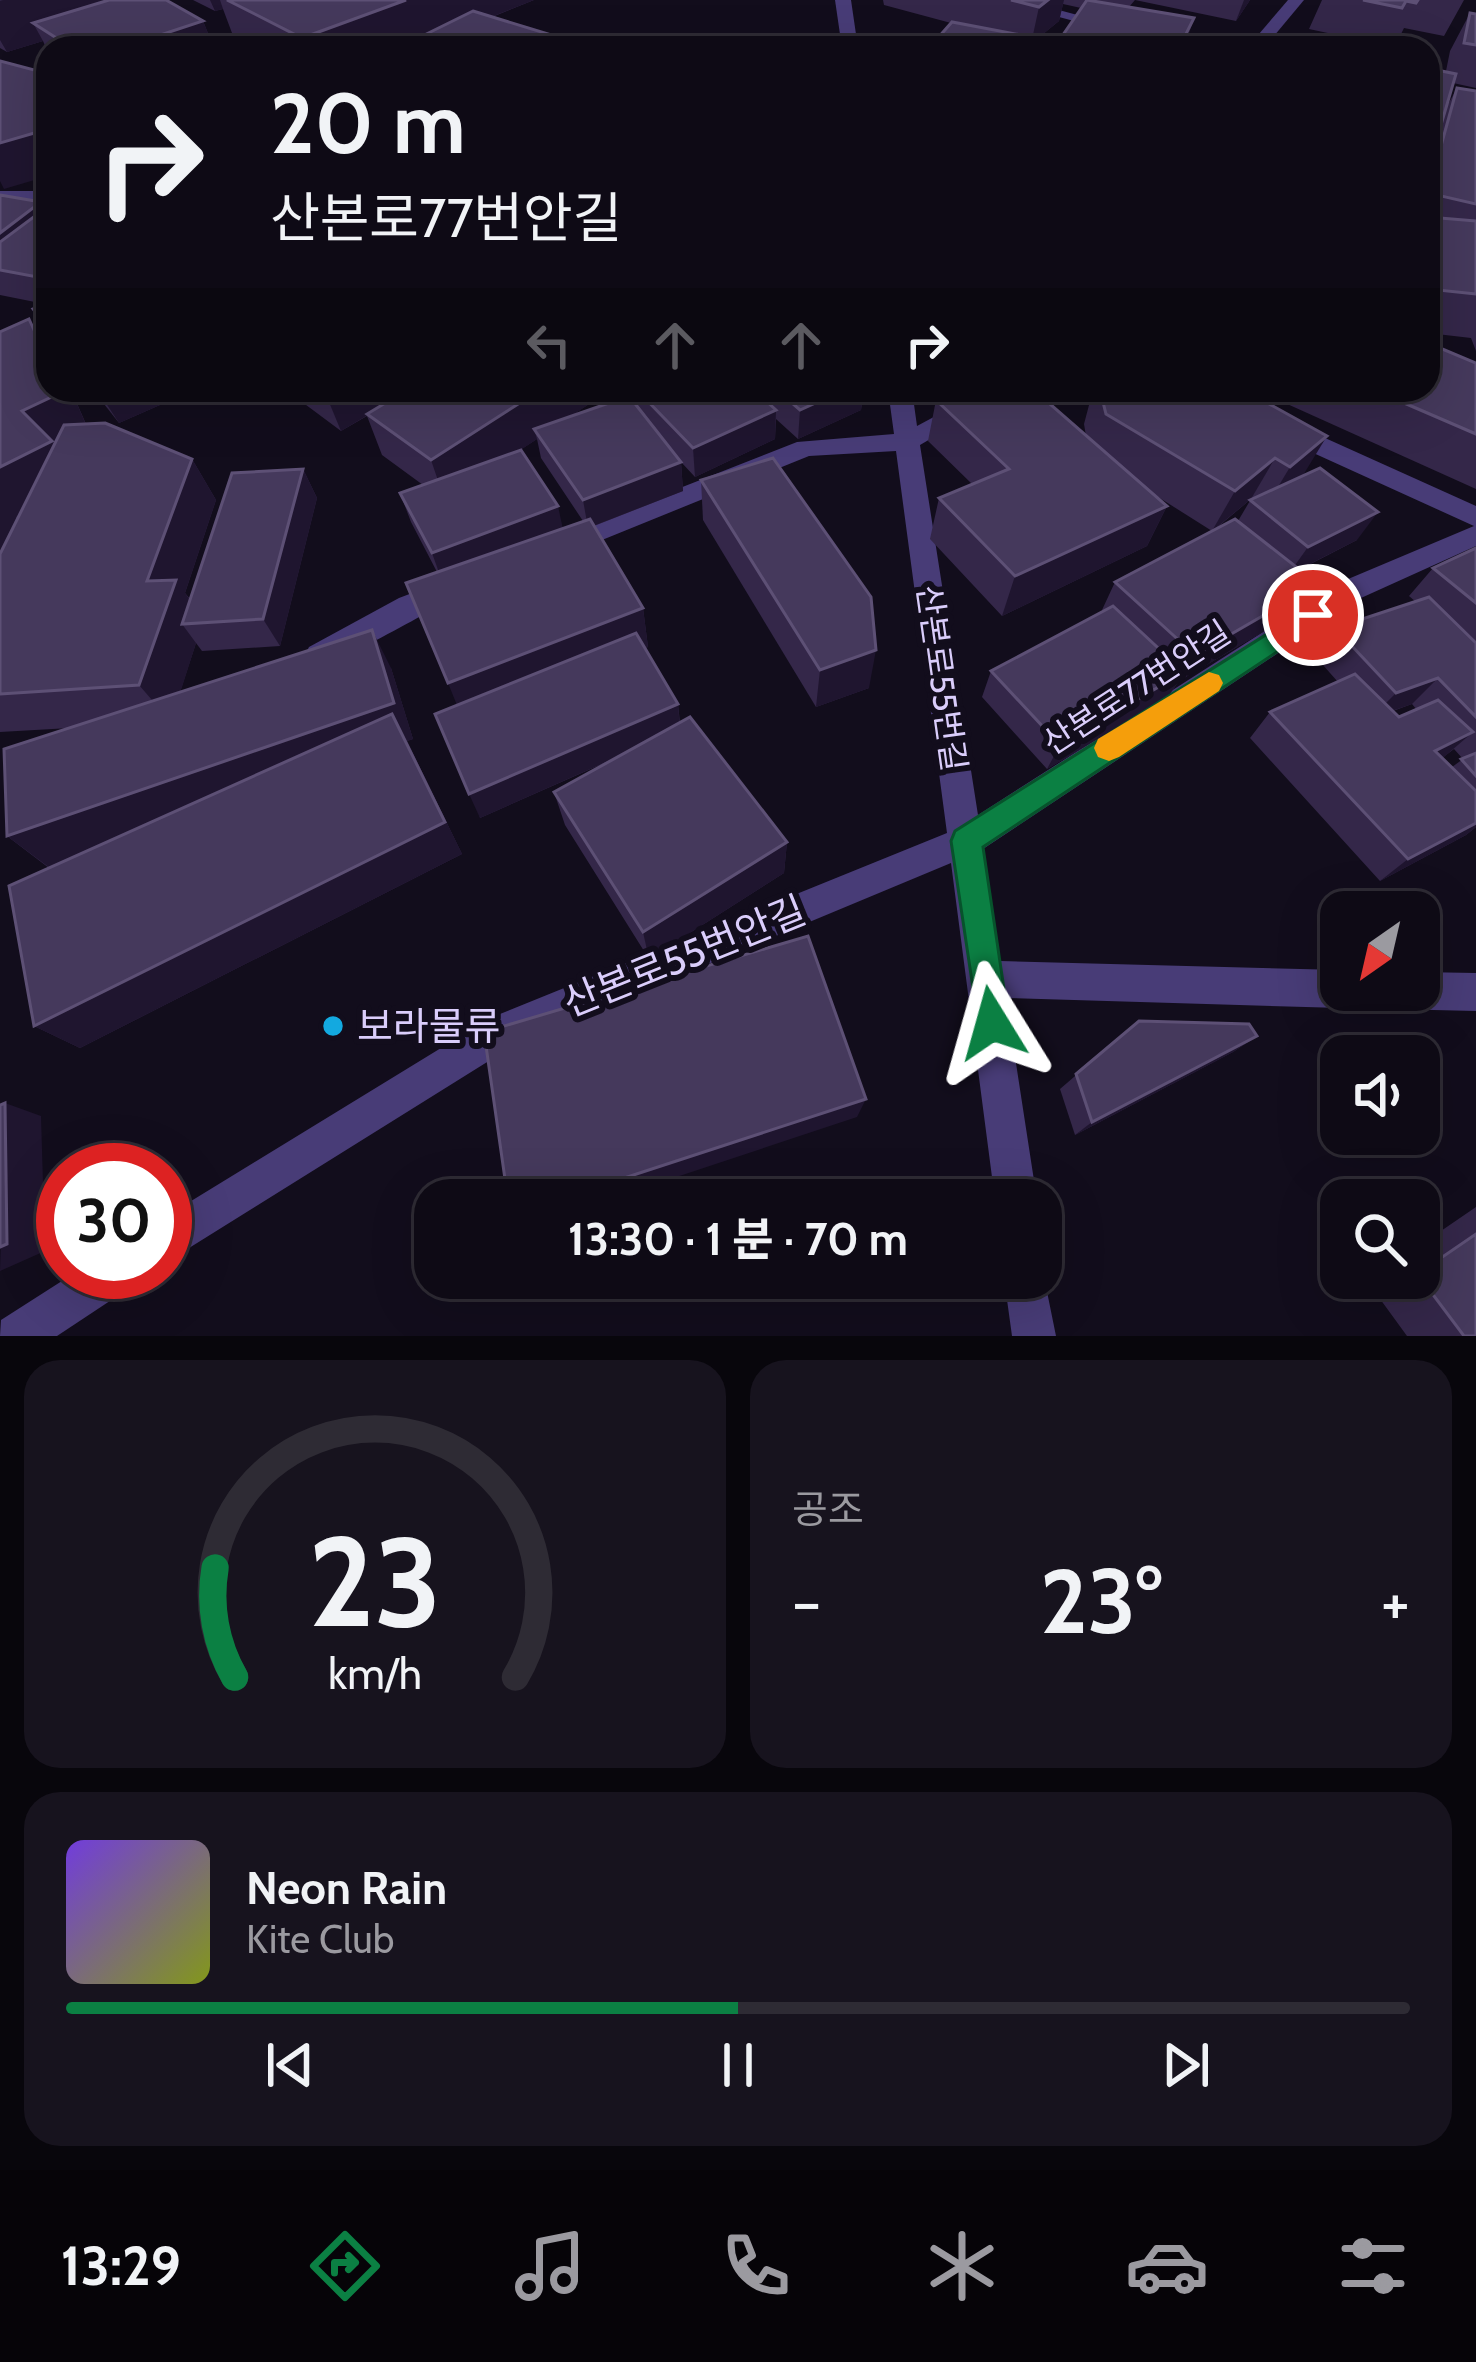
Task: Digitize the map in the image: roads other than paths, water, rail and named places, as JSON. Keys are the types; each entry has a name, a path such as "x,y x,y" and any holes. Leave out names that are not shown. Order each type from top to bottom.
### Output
{"street":[{"path":"843,0 848,36"},
{"path":"1003,0 1146,36"},
{"path":"1265,36 1296,0"},
{"path":"0,196 36,197"},
{"name":"산본로55번길","path":"902,402 1013,1179"},
{"path":"541,554 806,448 908,442 980,402"},
{"path":"1262,420 1476,517"},
{"name":"산본로77번안길","path":"966,841 1352,590 1476,535"},
{"path":"288,672 409,606 475,580"},
{"name":"산본로55번안길","path":"192,1225 503,1031 966,841"},
{"path":"986,979 1320,987"},
{"path":"1440,991 1476,992"},
{"path":"17,1336 74,1299"},
{"path":"1029,1299 1034,1336"}],"place":[{"name":"보라물류","path":"333,1026"}]}
